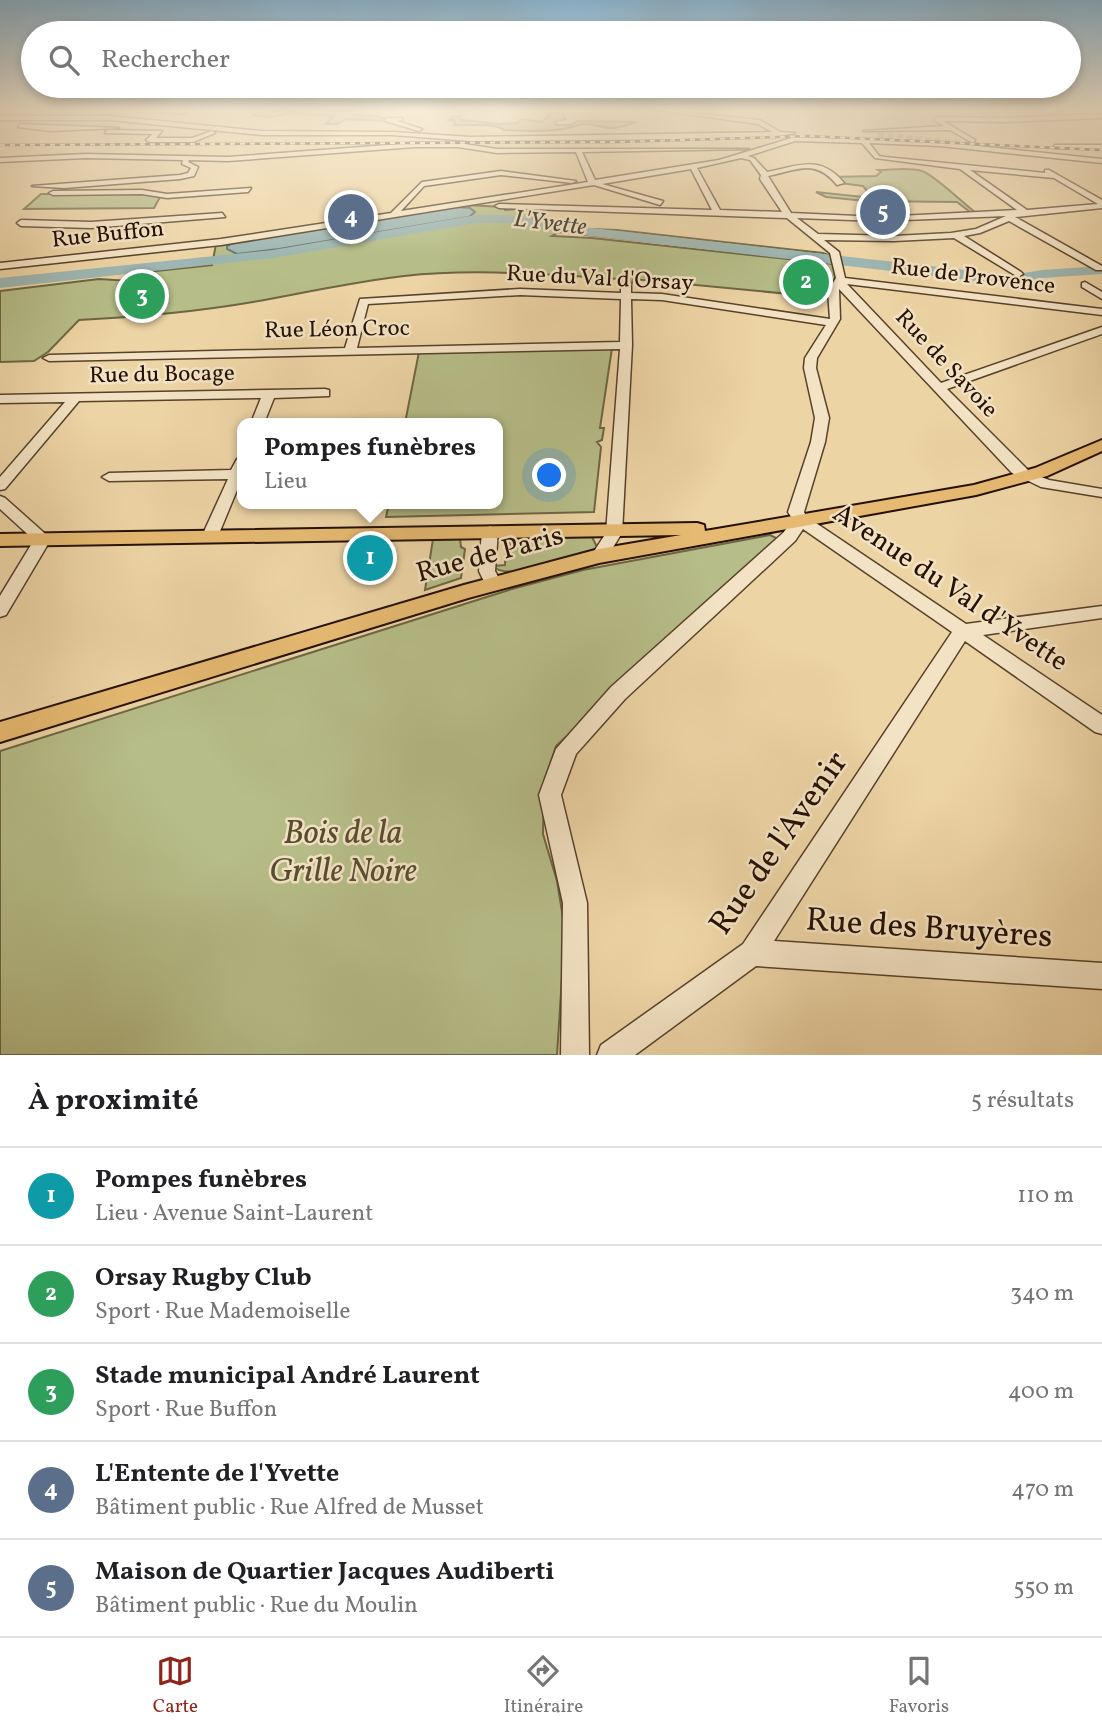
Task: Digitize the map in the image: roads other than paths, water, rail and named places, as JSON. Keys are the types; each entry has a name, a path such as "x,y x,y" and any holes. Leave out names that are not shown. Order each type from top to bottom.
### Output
{"main road":[{"name":"Rue de Paris","path":"0,732 494,584 605,544 768,525 976,490 1024,476 1102,445"},
{"path":"0,540 588,531 605,544 768,525"}],"street":[{"path":"0,160 38,158"},
{"path":"36,186 180,177 191,174 195,167 186,161 131,158"},
{"path":"123,166 239,158"},
{"path":"498,158 501,173"},
{"path":"581,158 592,183"},
{"path":"465,203 693,167 732,158"},
{"path":"575,1055 575,903 550,795 567,749 618,693 789,537 801,520 796,512 818,442 822,418 810,368 811,358 833,323 833,291 839,280 836,259 829,246 788,215 765,175 749,158"},
{"path":"882,158 1055,176"},
{"path":"1025,158 1102,205"},
{"path":"1076,158 1102,161"},
{"path":"765,175 813,162 830,170 840,183"},
{"path":"693,167 718,213"},
{"path":"961,167 1018,214 1099,268"},
{"path":"393,215 422,184 501,173 592,183 676,210"},
{"path":"65,185 53,193 142,192 165,199 231,182"},
{"path":"165,199 176,193 181,184"},
{"path":"208,186 248,190"},
{"path":"465,203 879,219 1018,214 1102,205"},
{"name":"Rue Buffon","path":"0,266 138,243 221,242 465,203"},
{"path":"138,243 156,212"},
{"path":"818,237 956,235 997,226 1018,214"},
{"path":"21,223 148,223 167,218 222,215"},
{"path":"956,235 1018,274"},
{"path":"0,259 30,261"},
{"name":"Rue de Provence","path":"839,280 1102,312"},
{"name":"Rue de Savoie","path":"839,280 1024,476"},
{"path":"1085,285 1102,296"},
{"path":"605,544 626,345 627,291"},
{"name":"Rue du Val d'Orsay","path":"349,351 364,301 520,292 627,291 833,323"},
{"path":"940,387 1102,330"},
{"name":"Rue Léon Croc","path":"49,358 626,345"},
{"name":"Rue du Bocage","path":"0,399 325,393"},
{"path":"260,418 269,394"},
{"path":"0,486 75,398"},
{"path":"109,477 237,470"},
{"path":"1024,476 1044,484 1102,493"},
{"path":"210,536 237,479"},
{"path":"0,501 43,539 0,611"},
{"name":"Avenue du Val d'Yvette","path":"801,520 1102,726"},
{"path":"490,531 487,571 494,584"},
{"path":"962,631 1102,612"},
{"name":"Rue de l'Avenir","path":"611,1055 752,953 962,631"},
{"name":"Rue des Bruyères","path":"752,953 1102,976"}],"water":[{"path":"456,207 470,208 475,212 469,217 279,249 237,254 227,249 227,246 235,242"}],"waterway":[{"name":"L'Yvette","path":"0,283 273,254 476,219 507,219 565,229 1011,280 1042,274 1102,270"}],"place":[{"name":"Maison de Quartier Jacques Audiberti","path":"883,212"},
{"name":"L'Entente de l'Yvette","path":"351,217"},
{"name":"Orsay Rugby Club","path":"806,282"},
{"name":"Stade municipal André Laurent","path":"142,296"},
{"name":"Pompes funèbres","path":"370,558"}],"park label":[{"name":"Bois de la Grille Noire","path":"343,854"}]}
